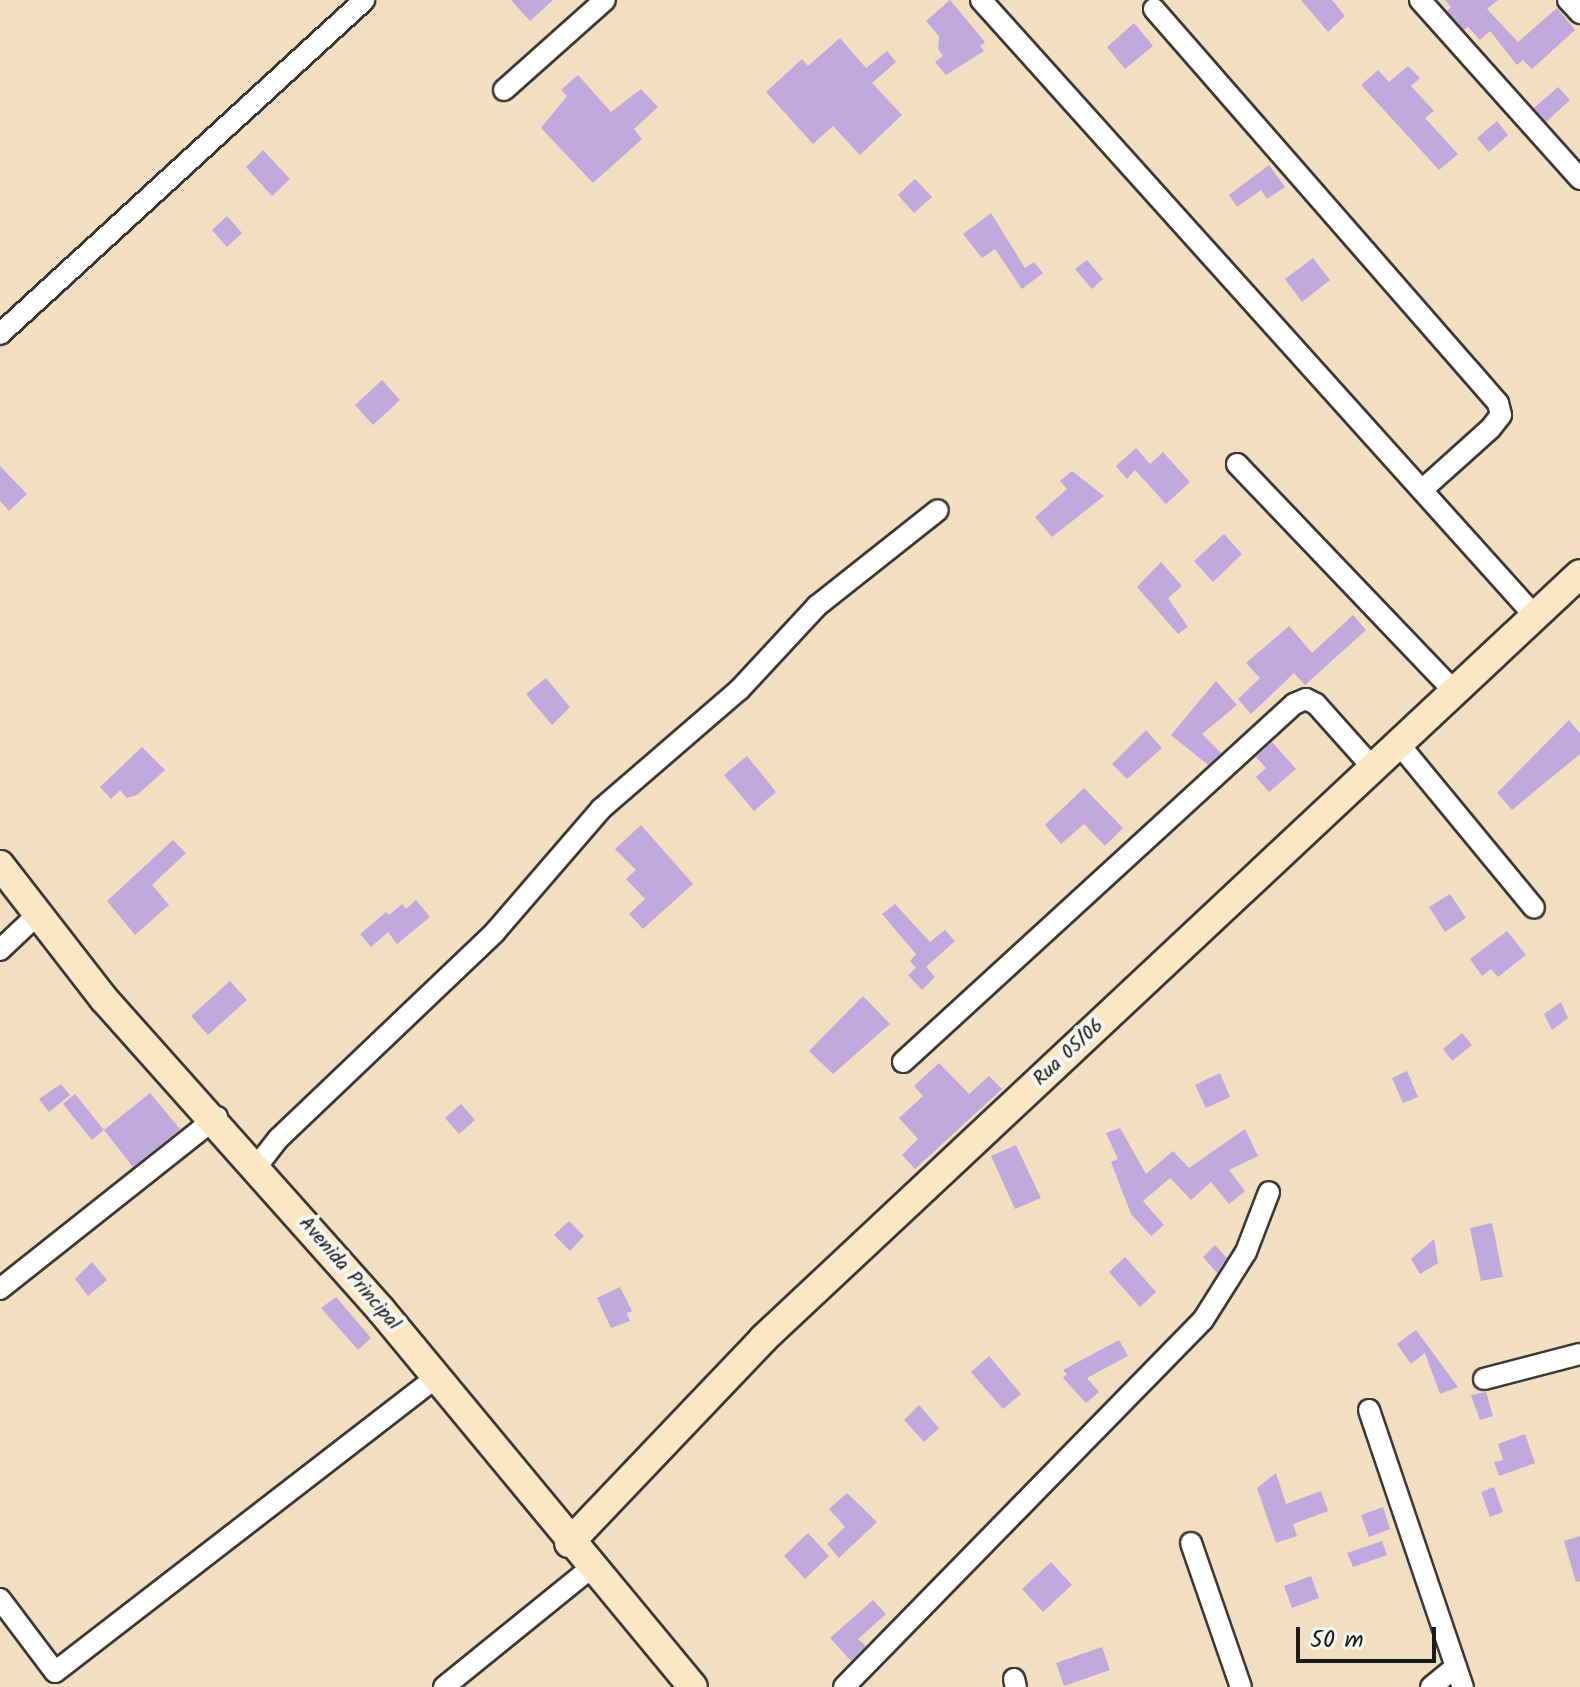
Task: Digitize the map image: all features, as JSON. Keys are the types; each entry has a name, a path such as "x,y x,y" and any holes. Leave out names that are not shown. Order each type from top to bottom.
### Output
{"street":[{"path":"0,334 364,0"},
{"path":"504,90 605,0"},
{"path":"981,0 1534,615"},
{"path":"1420,0 1580,179"},
{"path":"1568,0 1580,13"},
{"path":"1154,9 1498,403 1501,415 1491,428 1422,490"},
{"path":"1237,464 1455,692"},
{"path":"257,1166 278,1139 495,932 601,809 739,690 817,606 938,510"},
{"name":"Rua 05/06","path":"569,1543 763,1339 1580,574"},
{"path":"903,1062 1294,704 1306,699 1316,704 1373,768"},
{"path":"1399,744 1534,908"},
{"name":"Avenida Principal","path":"0,865 40,912 104,999 216,1118 436,1377 569,1543 693,1687"},
{"path":"0,950 40,912"},
{"path":"0,1289 216,1118"},
{"path":"844,1687 1203,1320 1246,1252 1269,1192"},
{"path":"1484,1379 1580,1354"},
{"path":"0,1599 55,1672 436,1377"},
{"path":"1369,1410 1463,1687"},
{"path":"1191,1543 1241,1687"},
{"path":"444,1687 591,1568"},
{"path":"1431,1687 1456,1667"}],"building":[{"path":"511,0 553,0 530,21"},
{"path":"950,0 985,42 980,46 984,51 946,75 935,62 943,56 938,49 939,36 926,21"},
{"path":"1301,0 1332,0 1345,16 1328,32"},
{"path":"1445,0 1498,0 1487,9 1518,42 1557,8 1575,30 1532,69 1523,60 1517,65 1490,31 1480,40 1468,27 1464,30 1447,11 1451,7"},
{"path":"1134,23 1153,46 1125,69 1107,47"},
{"path":"840,38 866,68 887,51 896,62 872,83 902,115 860,155 833,126 813,144 766,92 802,59 808,66"},
{"path":"1408,66 1420,78 1411,86 1434,111 1425,118 1458,154 1439,170 1361,85 1378,70 1389,82"},
{"path":"578,75 611,112 641,89 658,107 634,129 642,139 593,183 541,128 567,96 561,90"},
{"path":"1558,87 1570,100 1546,122 1534,108"},
{"path":"1497,121 1508,135 1489,152 1477,138"},
{"path":"263,150 290,179 272,196 246,167"},
{"path":"1269,165 1285,187 1267,199 1261,190 1237,207 1229,195"},
{"path":"915,179 932,197 914,213 898,195"},
{"path":"991,213 1025,268 1034,262 1043,273 1022,289 995,249 982,258 963,234"},
{"path":"227,216 242,233 227,247 212,230"},
{"path":"1313,258 1330,280 1302,302 1285,279"},
{"path":"1087,260 1103,279 1092,289 1075,269"},
{"path":"382,380 400,400 373,425 355,405"},
{"path":"1136,448 1150,464 1163,452 1190,482 1166,504 1135,470 1127,479 1116,466"},
{"path":"0,466 27,494 9,511 0,501"},
{"path":"1072,471 1104,496 1052,537 1035,517 1067,489 1060,481"},
{"path":"1224,534 1242,554 1213,582 1194,561"},
{"path":"1161,562 1182,586 1168,598 1188,627 1178,634 1137,587"},
{"path":"1353,615 1366,630 1305,685 1294,673 1251,714 1238,699 1260,678 1246,663 1289,626 1312,653"},
{"path":"546,678 570,707 552,725 526,694"},
{"path":"1216,681 1237,705 1202,734 1221,753 1208,765 1171,735"},
{"path":"1569,720 1580,733 1580,754 1512,810 1497,793"},
{"path":"1146,730 1162,748 1127,779 1112,764"},
{"path":"1272,742 1296,769 1269,792 1256,777 1266,768 1256,757"},
{"path":"142,747 165,770 137,795 127,798 120,790 111,799 100,787"},
{"path":"747,756 776,792 754,811 724,775"},
{"path":"1084,788 1123,828 1105,846 1084,824 1061,844 1045,825"},
{"path":"641,825 693,884 643,929 629,914 645,899 626,879 636,870 615,849"},
{"path":"173,840 186,853 152,885 169,905 135,935 107,901"},
{"path":"1450,894 1466,918 1445,932 1429,907"},
{"path":"416,900 430,917 397,944 388,932 371,947 360,934 386,912 389,915 402,904 406,909"},
{"path":"895,904 930,942 945,930 955,941 926,967 935,977 922,990 908,975 916,968 910,961 916,954 882,914"},
{"path":"1507,931 1526,955 1498,977 1491,969 1482,976 1470,959"},
{"path":"230,981 247,1000 208,1035 191,1016"},
{"path":"863,996 890,1024 833,1074 809,1051"},
{"path":"1561,1002 1568,1018 1552,1030 1544,1014"},
{"path":"1462,1033 1472,1045 1452,1061 1443,1049"},
{"path":"939,1063 969,1094 989,1076 1002,1089 915,1169 902,1155 918,1139 899,1118 923,1096 914,1086"},
{"path":"1407,1071 1418,1097 1403,1103 1392,1078"},
{"path":"1220,1073 1230,1097 1206,1108 1195,1085"},
{"path":"61,1084 70,1095 49,1112 39,1099"},
{"path":"150,1093 180,1129 133,1167 104,1130"},
{"path":"75,1094 104,1130 92,1140 63,1104"},
{"path":"461,1104 475,1120 459,1134 445,1118"},
{"path":"1120,1128 1146,1174 1173,1151 1189,1168 1245,1129 1258,1156 1229,1170 1245,1191 1229,1204 1211,1182 1191,1200 1170,1178 1143,1201 1164,1225 1151,1236 1131,1214 1111,1162 1118,1159 1106,1133"},
{"path":"1016,1145 1041,1198 1015,1209 991,1156"},
{"path":"569,1221 584,1236 570,1251 554,1235"},
{"path":"1492,1223 1503,1277 1481,1281 1470,1228"},
{"path":"1434,1239 1438,1263 1420,1274 1411,1259"},
{"path":"1215,1245 1227,1258 1217,1273 1203,1257"},
{"path":"1125,1257 1156,1292 1140,1307 1109,1272"},
{"path":"92,1262 107,1280 88,1296 75,1279"},
{"path":"620,1287 632,1311 627,1313 630,1321 611,1328 597,1298"},
{"path":"336,1297 371,1338 358,1350 321,1308"},
{"path":"1416,1330 1458,1387 1440,1394 1425,1353 1411,1364 1397,1344"},
{"path":"1119,1340 1128,1356 1087,1378 1099,1392 1086,1403 1063,1378 1067,1374 1063,1370"},
{"path":"989,1356 1021,1394 1003,1409 971,1372"},
{"path":"1486,1392 1493,1416 1480,1420 1471,1395"},
{"path":"919,1405 939,1428 924,1442 904,1420"},
{"path":"1525,1434 1535,1463 1499,1476 1494,1462 1503,1460 1498,1444"},
{"path":"1276,1473 1286,1504 1321,1491 1328,1511 1293,1524 1297,1536 1276,1543 1257,1488"},
{"path":"1494,1487 1503,1512 1490,1517 1481,1492"},
{"path":"847,1493 877,1522 839,1558 827,1544 845,1527 829,1509"},
{"path":"1383,1507 1390,1529 1369,1537 1361,1515"},
{"path":"808,1533 829,1556 805,1579 784,1556"},
{"path":"1580,1536 1580,1581 1576,1582 1564,1541"},
{"path":"1382,1541 1387,1555 1353,1567 1347,1553"},
{"path":"1051,1562 1072,1585 1043,1612 1022,1589"},
{"path":"1311,1576 1319,1598 1292,1608 1284,1586"},
{"path":"873,1600 886,1614 858,1639 866,1646 851,1661 830,1638"},
{"path":"1102,1647 1110,1670 1064,1686 1056,1663"}]}
